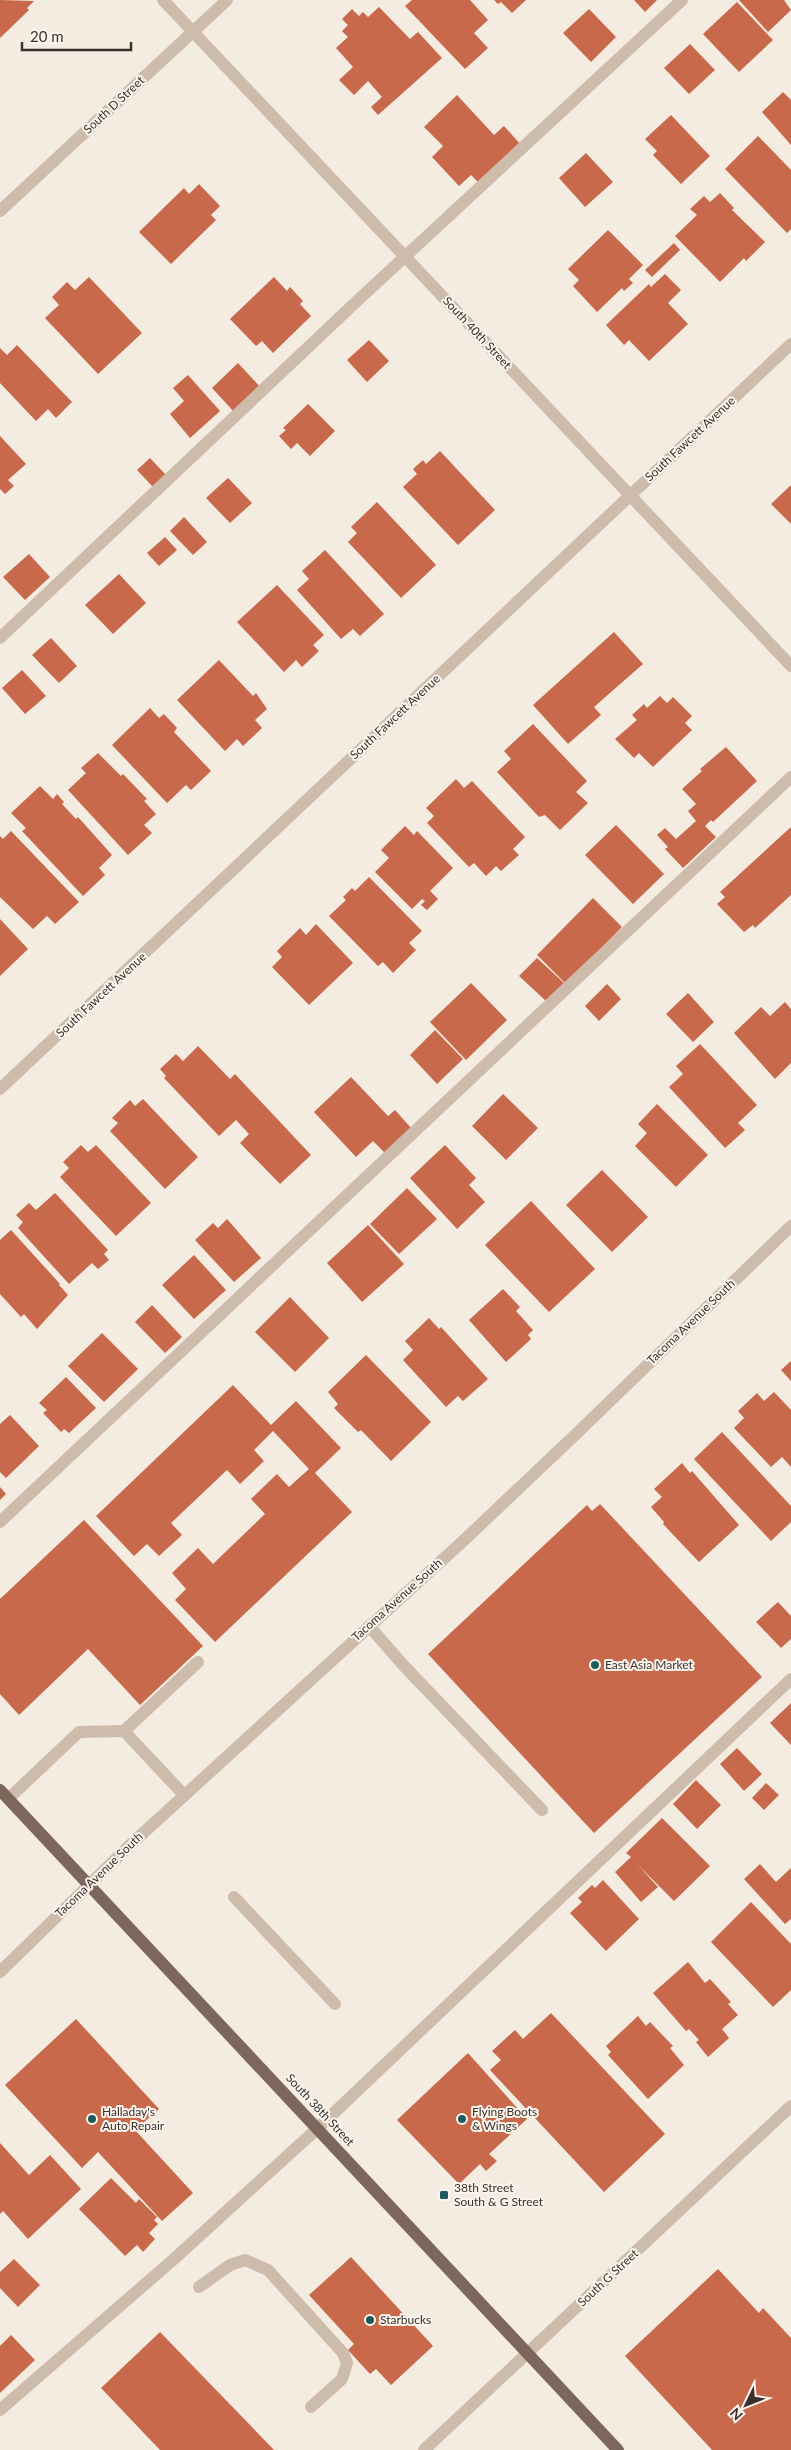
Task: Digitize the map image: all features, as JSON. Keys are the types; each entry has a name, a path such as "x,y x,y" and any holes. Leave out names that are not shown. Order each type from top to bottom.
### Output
{"main road":[{"name":"South 38th Street","path":"4,1794 618,2450"}],"street":[{"name":"South 40th Street","path":"164,0 791,666"},
{"name":"South D Street","path":"0,211 228,0"},
{"path":"0,638 405,256 682,0"},
{"name":"South Fawcett Avenue","path":"0,1090 791,344"},
{"path":"0,1522 791,777"},
{"name":"Tacoma Avenue South","path":"0,1972 129,1846 573,1437 791,1226"},
{"path":"369,1626 405,1667 542,1810"},
{"path":"4,1794 80,1732 124,1730 198,1662"},
{"path":"0,2410 174,2259 318,2128 791,1679"},
{"path":"124,1730 184,1795"},
{"path":"234,1897 335,2004"},
{"name":"South G Street","path":"424,2450 791,2106"},
{"path":"199,2286 230,2265 245,2260 268,2270 343,2353 347,2363 342,2379 311,2407"}],"building":[{"path":"0,0 34,1 27,8 29,10 0,38"},
{"path":"412,0 470,0 488,20 474,33 488,48 465,69 405,6"},
{"path":"494,0 526,0 512,13 501,2 498,4"},
{"path":"634,0 657,0 645,12"},
{"path":"739,0 784,0 791,10 768,32"},
{"path":"737,2 773,40 739,72 703,34"},
{"path":"379,7 410,39 418,32 442,58 378,115 371,107 382,97 368,81 354,95 339,80 353,67 336,48 348,37 342,31 348,25 342,19 352,9 359,16 363,12 368,17"},
{"path":"589,9 616,37 591,62 563,33"},
{"path":"690,44 715,70 689,94 664,68"},
{"path":"783,92 791,100 791,145 762,112"},
{"path":"457,95 494,135 504,126 522,146 481,185 471,175 459,186 432,157 443,146 424,127"},
{"path":"671,115 710,156 681,184 653,155 657,151 645,139"},
{"path":"758,136 791,170 791,229 787,233 725,169"},
{"path":"586,153 613,182 585,207 559,178"},
{"path":"199,184 220,206 211,215 216,220 171,264 139,232 184,188 189,194"},
{"path":"720,193 734,208 732,210 765,242 746,261 744,258 720,282 675,236 697,215 690,209 704,196 710,202"},
{"path":"608,230 643,265 629,279 633,283 624,291 622,288 597,312 573,286 579,280 568,269"},
{"path":"674,243 680,250 652,277 645,270"},
{"path":"665,274 681,290 668,303 688,324 649,361 629,340 624,345 606,325 649,284 651,287"},
{"path":"89,277 142,333 98,374 45,318 59,305 52,297 67,282 75,290"},
{"path":"274,277 287,291 290,287 303,301 300,304 311,316 273,353 262,341 256,346 230,319"},
{"path":"369,340 389,361 367,382 347,360"},
{"path":"17,345 72,402 56,418 48,409 36,421 0,383 0,348 7,355"},
{"path":"238,363 262,389 235,413 212,388"},
{"path":"188,375 220,411 190,438 170,414 184,401 173,388"},
{"path":"308,404 335,431 310,456 297,443 291,449 279,436 286,430 283,428"},
{"path":"0,436 26,464 8,480 14,486 5,494 0,489"},
{"path":"440,451 495,510 458,545 403,487 417,474 413,469 423,460 426,464"},
{"path":"150,458 166,475 153,487 137,470"},
{"path":"228,478 252,503 230,523 206,498"},
{"path":"791,485 791,524 771,504"},
{"path":"377,502 436,565 401,598 348,542 357,533 351,527"},
{"path":"184,517 207,542 193,555 170,531"},
{"path":"165,537 177,550 159,566 147,553"},
{"path":"325,550 384,614 360,636 353,629 341,639 297,590 309,579 302,571"},
{"path":"29,554 50,577 25,600 3,577"},
{"path":"119,574 146,603 113,634 85,605"},
{"path":"277,585 324,635 313,645 319,651 302,667 296,660 284,672 237,622"},
{"path":"614,632 643,664 594,707 601,715 568,744 533,705"},
{"path":"51,638 77,666 59,683 32,655"},
{"path":"219,660 253,696 256,693 267,709 255,720 262,728 243,746 237,739 225,751 177,700"},
{"path":"22,670 46,696 25,714 2,688"},
{"path":"660,696 667,703 673,697 692,716 685,723 692,730 653,767 639,753 634,758 615,739 637,720 632,715 644,704 647,708"},
{"path":"150,708 159,718 164,714 177,728 174,732 211,771 191,790 186,785 167,803 112,745"},
{"path":"533,724 587,781 576,792 588,803 560,830 545,815 539,817 497,772 511,759 504,751"},
{"path":"726,747 757,781 713,822 711,820 705,826 716,837 683,868 665,849 668,847 657,835 665,828 676,839 696,821 688,811 696,804 682,789 702,771 700,769"},
{"path":"98,753 121,776 123,774 147,799 144,801 156,814 144,825 152,833 128,855 68,790 86,773 81,768"},
{"path":"456,779 464,788 472,781 525,837 513,849 519,855 501,871 496,866 486,876 474,863 469,867 427,823 434,816 426,808"},
{"path":"40,786 53,799 57,794 64,802 62,804 76,819 78,817 112,855 99,868 105,875 83,896 22,831 26,828 11,813"},
{"path":"616,825 664,874 633,904 585,855"},
{"path":"405,826 414,835 417,831 453,868 430,891 438,899 427,910 421,905 425,901 422,899 412,909 375,872 389,858 381,850"},
{"path":"791,827 791,895 755,928 753,925 744,932 717,904 725,897 720,892"},
{"path":"11,831 79,902 55,924 47,916 33,929 0,897 0,836 3,839"},
{"path":"369,877 422,931 409,943 416,950 393,973 383,962 378,966 329,916 346,900 343,897 352,888 355,891"},
{"path":"593,898 622,927 566,984 537,955"},
{"path":"0,919 28,949 0,976"},
{"path":"316,924 353,963 309,1005 272,967 282,957 277,951 300,928 306,935"},
{"path":"537,958 564,983 546,1001 519,976"},
{"path":"471,983 507,1020 466,1060 430,1022"},
{"path":"607,984 621,999 599,1021 585,1006"},
{"path":"688,993 714,1022 693,1042 666,1014"},
{"path":"785,1002 791,1009 791,1063 775,1079 734,1033 761,1007 770,1016"},
{"path":"435,1030 463,1059 437,1084 410,1055"},
{"path":"700,1044 757,1105 738,1123 745,1130 725,1148 669,1087 683,1074 676,1066"},
{"path":"198,1046 230,1079 235,1074 311,1155 280,1184 240,1143 249,1134 236,1120 219,1136 164,1078 166,1076 160,1069 176,1054 183,1061"},
{"path":"351,1077 388,1116 395,1110 412,1129 385,1153 373,1141 356,1157 314,1112"},
{"path":"503,1094 538,1128 506,1160 472,1126"},
{"path":"143,1099 198,1157 165,1189 110,1131 118,1123 112,1118 130,1100 135,1106"},
{"path":"657,1104 708,1155 676,1187 635,1146 647,1133 638,1124"},
{"path":"81,1145 88,1152 96,1145 151,1203 116,1236 60,1177 69,1168 63,1162"},
{"path":"445,1145 476,1178 469,1185 485,1202 457,1229 410,1178"},
{"path":"602,1170 648,1217 612,1252 566,1205"},
{"path":"407,1188 437,1219 399,1254 370,1224"},
{"path":"55,1193 108,1250 104,1254 109,1260 98,1269 92,1263 69,1284 18,1228 23,1222 16,1215 29,1203 36,1210"},
{"path":"531,1201 595,1269 549,1312 485,1245"},
{"path":"227,1219 261,1258 234,1282 195,1240 213,1223 218,1228"},
{"path":"368,1225 404,1264 362,1302 327,1263"},
{"path":"11,1230 68,1295 37,1329 24,1314 21,1317 0,1294 0,1240"},
{"path":"194,1255 226,1290 194,1319 162,1285"},
{"path":"503,1289 520,1307 516,1311 533,1330 528,1335 531,1339 506,1362 469,1320"},
{"path":"290,1297 329,1338 295,1372 255,1332"},
{"path":"152,1305 182,1337 165,1353 135,1322"},
{"path":"429,1318 439,1329 441,1327 488,1379 463,1401 458,1396 446,1407 403,1360 413,1350 405,1341"},
{"path":"102,1333 138,1369 104,1402 68,1366"},
{"path":"366,1355 431,1422 391,1461 361,1430 358,1432 334,1408 338,1404 328,1392"},
{"path":"791,1361 791,1381 781,1370"},
{"path":"66,1377 96,1408 69,1433 64,1429 61,1432 43,1413 47,1410 39,1403"},
{"path":"233,1385 271,1425 296,1401 341,1448 315,1473 352,1512 215,1642 175,1600 186,1589 172,1573 198,1548 213,1564 265,1514 251,1499 277,1474 289,1487 309,1469 273,1431 254,1450 264,1461 240,1484 227,1470 171,1523 182,1535 159,1556 147,1544 134,1556 96,1516"},
{"path":"774,1392 791,1410 791,1467 782,1457 771,1467 734,1428 744,1418 738,1411 757,1393 764,1401"},
{"path":"10,1415 39,1446 6,1478 0,1472 0,1424"},
{"path":"722,1432 791,1506 791,1522 771,1541 694,1459"},
{"path":"682,1463 690,1473 692,1471 739,1525 699,1562 663,1524 664,1522 651,1507 662,1497 654,1489"},
{"path":"0,1487 6,1494 0,1500"},
{"name":"East Asia Market","path":"600,1504 762,1677 594,1833 428,1654 587,1505 592,1511"},
{"path":"84,1520 203,1646 140,1705 88,1649 19,1715 0,1694 0,1599"},
{"path":"778,1602 791,1616 791,1639 781,1648 756,1622"},
{"path":"791,1703 791,1745 770,1723"},
{"path":"737,1748 762,1774 744,1791 720,1764"},
{"path":"696,1780 721,1805 697,1829 673,1804"},
{"path":"766,1783 779,1795 764,1810 752,1798"},
{"path":"662,1818 710,1866 674,1901 637,1864 658,1887 641,1902 615,1872 631,1857 626,1853"},
{"path":"760,1864 776,1882 791,1868 791,1919 785,1924 744,1879"},
{"path":"603,1880 639,1919 606,1951 570,1913 582,1902 578,1898 592,1885 595,1888"},
{"path":"751,1902 791,1944 791,1990 773,2007 711,1942"},
{"path":"688,1962 705,1983 710,1979 731,2002 728,2004 738,2015 722,2029 729,2038 708,2057 696,2042 699,2040 689,2029 686,2031 653,1993"},
{"path":"551,2013 665,2134 604,2192 490,2070 501,2060 492,2051 515,2030 523,2039"},
{"path":"638,2016 646,2026 650,2022 673,2046 670,2048 684,2065 648,2099 608,2055 611,2052 606,2046"},
{"name":"Halladay's Auto Repair","path":"76,2019 159,2109 135,2130 193,2193 162,2221 98,2152 82,2168 5,2085"},
{"name":"Flying Boots & Wings","path":"468,2053 527,2119 489,2154 497,2161 486,2171 480,2164 459,2184 397,2120"},
{"path":"0,2143 29,2175 50,2155 81,2189 28,2239 3,2211 0,2214"},
{"path":"111,2178 136,2203 139,2199 157,2217 154,2220 158,2224 149,2233 155,2239 143,2252 137,2245 125,2256 79,2209"},
{"name":"Starbucks","path":"351,2257 433,2346 391,2385 376,2369 370,2374 348,2350 354,2344 309,2295"},
{"path":"14,2259 40,2285 18,2307 0,2288 0,2272"},
{"path":"718,2269 759,2313 763,2308 791,2338 791,2450 712,2450 625,2356"},
{"path":"160,2332 274,2450 160,2450 101,2388"},
{"path":"11,2335 35,2360 0,2393 0,2346"}],"place":[{"name":"East Asia Market","path":"595,1665"},
{"name":"Halladay's Auto Repair","path":"92,2119"},
{"name":"Flying Boots & Wings","path":"462,2119"},
{"name":"38th Street South & G Street","path":"444,2195"},
{"name":"Starbucks","path":"370,2320"}]}
